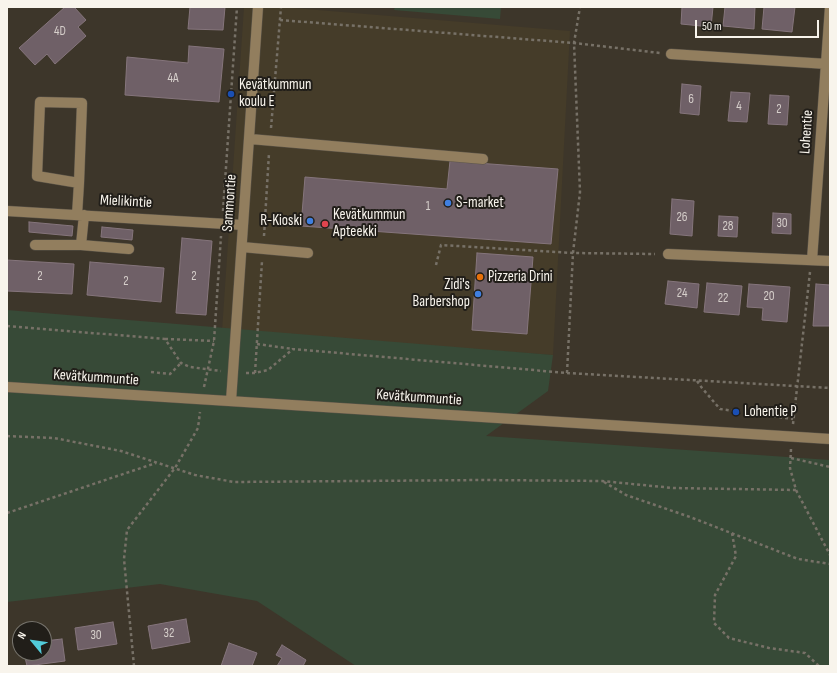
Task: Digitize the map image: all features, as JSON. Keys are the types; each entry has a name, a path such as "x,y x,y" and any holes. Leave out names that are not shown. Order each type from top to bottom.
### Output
{"street":[{"name":"Sammontie","path":"231,401 258,7"},
{"name":"Lohentie","path":"812,260 830,7"},
{"path":"672,54 827,64"},
{"path":"79,183 37,176 40,102 82,103 79,183 81,245"},
{"path":"250,139 483,159"},
{"name":"Mielikintie","path":"7,211 243,225"},
{"path":"35,245 81,245 129,249"},
{"path":"242,247 308,253"},
{"path":"668,254 830,261"},
{"name":"Kevätkummuntie","path":"7,387 830,439"}],"path":[{"path":"134,666 124,559 127,530 175,468 198,428 206,370 214,341 237,7"},
{"path":"256,373 270,140 281,7"},
{"path":"567,373 573,253 580,192 574,42 580,7"},
{"path":"280,20 574,42 672,54"},
{"path":"436,265 441,245 573,253 668,254"},
{"path":"812,260 796,386 790,468 796,490 830,555"},
{"path":"7,326 214,341"},
{"path":"165,338 181,364 206,370 256,373 268,370 294,349"},
{"path":"257,344 294,349 567,373 830,388"},
{"path":"151,372 170,374 181,364"},
{"path":"697,380 720,409 736,412 766,414 793,419"},
{"path":"7,436 54,438 121,452 195,475 234,482 483,480 602,481 673,488 796,490"},
{"path":"791,458 830,467"},
{"path":"7,513 157,463"},
{"path":"602,481 626,495 732,533 798,559 830,564"},
{"path":"732,533 736,556 715,595 714,623 729,638 769,648 805,653 819,666"}],"shaded area":[{"path":"244,7 282,7 570,31 553,355 222,331"}],"green space":[{"path":"395,7 501,7 500,19 394,10"},
{"path":"7,310 553,355 548,391 486,436 830,460 830,666 356,666 257,601 160,584 7,602"}],"building":[{"path":"65,7 74,7 86,20 78,27 86,36 55,64 47,54 35,65 19,48"},
{"path":"190,7 225,7 223,30 188,29"},
{"path":"682,7 713,7 711,27 681,24"},
{"path":"725,7 755,7 754,29 723,26"},
{"path":"764,7 795,7 792,32 762,29"},
{"path":"189,46 224,49 219,102 125,95 127,57 188,63"},
{"path":"682,84 701,86 699,115 680,113"},
{"path":"731,92 750,93 747,122 728,121"},
{"path":"770,95 789,96 787,125 768,124"},
{"path":"450,161 558,169 551,244 301,226 305,177 447,189"},
{"path":"672,199 694,201 692,236 670,234"},
{"path":"773,213 791,214 791,234 772,233"},
{"path":"719,216 738,217 737,237 718,236"},
{"path":"29,222 73,226 72,236 29,232"},
{"path":"102,227 133,230 132,240 101,237"},
{"path":"182,238 212,241 206,315 176,313"},
{"path":"477,253 533,257 527,334 472,330"},
{"path":"7,260 74,264 72,294 7,291"},
{"path":"90,262 164,268 161,302 87,295"},
{"path":"668,281 699,284 697,308 665,304"},
{"path":"707,283 742,286 739,315 704,312"},
{"path":"749,284 790,287 787,322 762,320 763,308 747,307"},
{"path":"816,284 830,285 830,326 813,326"},
{"path":"186,619 190,642 152,649 148,626"},
{"path":"113,622 117,644 78,650 75,628"},
{"path":"62,639 65,661 27,666 26,661 52,661 52,640"},
{"path":"229,643 257,653 252,666 221,666"},
{"path":"282,645 306,660 303,666 277,666 282,658 276,655"}],"place":[{"name":"Kevätkummun koulu E","path":"231,94"},
{"name":"S-market","path":"448,203"},
{"name":"R-Kioski","path":"310,221"},
{"name":"Kevätkummun Apteekki","path":"325,224"},
{"name":"Pizzeria Drini","path":"480,277"},
{"name":"Zidi's Barbershop","path":"478,294"},
{"name":"Lohentie P","path":"736,412"}]}
